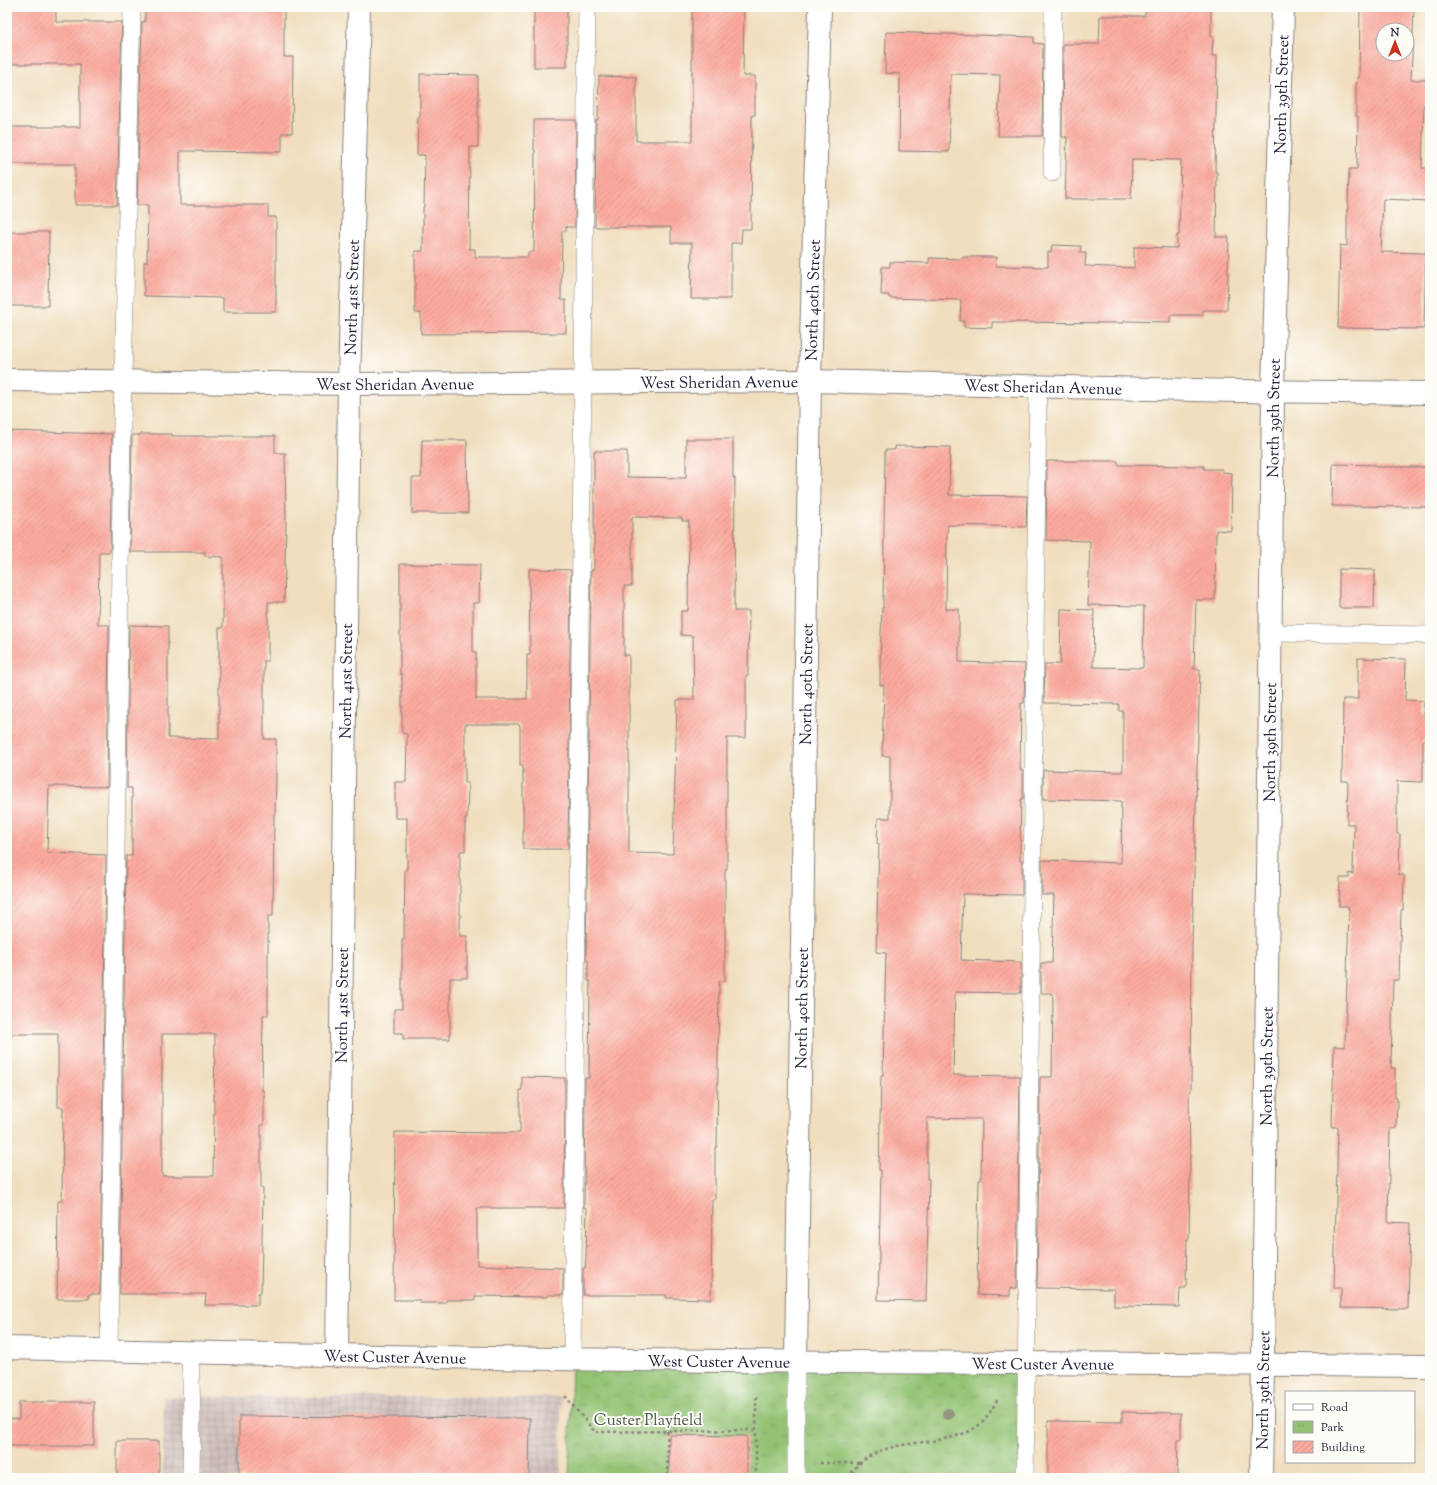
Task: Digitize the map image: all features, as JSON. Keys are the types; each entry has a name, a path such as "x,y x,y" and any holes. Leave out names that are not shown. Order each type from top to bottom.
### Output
{"street":[{"name":"North 41st Street","path":"337,1356 349,384 359,7"},
{"name":"North 40th Street","path":"796,1361 810,381 820,7"},
{"name":"North 39th Street","path":"1261,1478 1274,391 1283,7"},
{"name":"West Sheridan Avenue","path":"7,380 349,384 810,381 1430,393"},
{"name":"West Custer Avenue","path":"7,1348 337,1356 572,1359 1430,1366"}],"lane":[{"path":"109,1350 123,382 132,7"},
{"path":"572,1359 587,7"},
{"path":"1052,173 1053,7"},
{"path":"1025,1478 1038,386"},
{"path":"1271,633 1430,635"},
{"path":"190,1352 192,1414 191,1478"},
{"path":"796,1361 796,1478"}],"path":[{"path":"565,1396 595,1432 756,1430"},
{"path":"756,1398 756,1478"},
{"path":"848,1478 866,1457 888,1447 938,1440 975,1427 991,1412 997,1400"},
{"path":"667,1431 668,1478"},
{"path":"834,1463 860,1463"}],"shaded area":[{"path":"164,1397 561,1397 561,1478 163,1478"}],"green space":[{"name":"Custer Playfield","path":"572,1359 1027,1363 1025,1478 569,1478"}],"building":[{"path":"7,7 56,7 56,22 122,22 117,205 75,205 75,164 7,164 7,127 80,127 80,64 7,64"},
{"path":"145,7 284,7 284,57 293,57 292,133 282,133 282,152 180,151 180,205 268,205 268,217 276,217 276,312 223,312 223,298 144,296 144,262 147,262 148,205 137,205 142,22 145,22"},
{"path":"534,7 567,7 567,67 534,67"},
{"path":"692,7 744,7 743,76 755,76 755,115 752,115 751,229 742,229 741,243 731,243 731,299 691,299 692,243 671,243 671,227 595,227 596,120 598,120 599,76 636,77 636,141 692,141"},
{"path":"1145,7 1211,7 1211,37 1213,37 1212,56 1217,56 1215,172 1217,172 1216,237 1229,237 1227,310 1203,310 1203,315 1170,315 1170,322 992,322 992,328 964,327 964,321 960,321 961,300 889,298 889,295 881,295 882,267 890,267 890,262 929,263 929,258 962,259 962,257 997,257 996,266 1048,267 1048,252 1051,252 1052,245 1081,246 1080,253 1086,253 1085,266 1134,268 1134,247 1177,248 1177,235 1179,235 1181,160 1132,159 1131,199 1065,199 1067,137 1062,137 1063,44 1099,44 1100,16 1145,16"},
{"path":"1360,7 1414,7 1413,22 1375,22 1375,62 1412,62 1411,80 1430,80 1430,105 1424,105 1422,168 1430,168 1430,201 1383,199 1381,252 1426,253 1424,329 1338,328 1340,245 1347,246 1349,169 1357,169 1357,78 1359,78"},
{"path":"886,32 1034,37 1034,43 1043,44 1042,136 998,136 1000,75 951,74 949,152 899,151 900,74 885,73"},
{"path":"420,74 478,75 478,147 470,147 469,249 475,249 475,257 528,257 528,252 534,252 534,120 576,120 575,227 566,227 566,231 562,231 561,300 566,300 566,333 421,334 421,313 415,313 415,251 423,251 424,207 425,155 417,155 418,117 420,117"},
{"path":"7,232 49,232 48,306 7,306"},
{"path":"7,431 112,434 110,552 99,552 98,625 109,625 107,787 49,786 47,853 106,855 100,1294 89,1294 89,1299 57,1299 58,1201 62,1201 63,1107 58,1107 58,1034 7,1034"},
{"path":"172,434 172,436 275,436 275,453 285,453 286,523 284,602 268,602 268,661 264,661 264,739 276,739 276,777 274,814 273,916 268,916 268,1015 263,1015 262,1091 264,1091 264,1125 261,1125 261,1188 263,1188 261,1293 258,1293 258,1305 205,1305 206,1294 120,1294 126,856 132,856 132,788 127,788 129,625 168,626 168,738 219,739 219,628 223,628 223,557 205,556 205,552 130,552 132,435","holes":["162,1034 215,1034 213,1176 162,1176"]},
{"path":"686,439 733,439 733,478 735,478 734,611 749,611 748,675 746,675 746,738 727,738 725,981 719,981 717,1147 715,1147 715,1199 712,1199 711,1299 666,1298 666,1295 583,1295 583,1268 585,1268 586,1259 587,1208 584,1208 585,1078 589,1078 590,981 588,981 588,960 586,960 591,570 594,570 594,451 627,451 627,477 686,478","holes":["632,517 682,518 682,521 689,521 688,611 681,611 681,635 693,636 694,700 677,700 673,854 629,853 629,655 624,655 624,586 632,586"]},
{"path":"422,440 467,440 468,513 412,513 412,478 421,478"},
{"path":"895,446 950,447 949,495 1027,496 1026,527 948,525 947,535 946,609 959,609 959,662 1025,664 1024,703 1021,703 1020,770 1023,770 1020,860 1022,860 1022,895 963,894 961,960 1021,962 1021,993 955,992 953,1075 1020,1076 1017,1288 1010,1288 1010,1296 977,1295 979,1180 981,1180 982,1119 927,1118 927,1179 929,1179 926,1301 878,1300 881,1170 879,1170 881,1075 883,1075 886,953 876,952 879,844 877,844 878,818 890,818 890,756 882,756 884,685 880,685 880,660 883,608 885,450 895,450"},
{"path":"1047,461 1118,461 1118,465 1204,466 1204,469 1222,469 1222,472 1232,473 1231,531 1216,530 1215,600 1196,600 1194,669 1200,669 1192,942 1191,1091 1189,1091 1189,1239 1187,1239 1186,1288 1180,1288 1179,1307 1114,1306 1114,1289 1037,1288 1040,1077 1052,1077 1053,1000 1052,993 1041,993 1041,963 1052,963 1054,895 1042,895 1042,860 1121,863 1122,808 1121,801 1043,799 1043,770 1122,772 1123,767 1123,711 1119,711 1119,704 1044,703 1045,664 1060,664 1061,609 1094,610 1093,667 1143,668 1144,606 1088,605 1090,541 1046,540"},
{"path":"1333,464 1376,465 1376,467 1430,467 1430,507 1332,506"},
{"path":"400,564 480,565 479,603 473,603 473,652 476,652 476,699 527,699 527,655 530,655 529,569 571,570 568,849 523,849 523,765 520,765 520,726 518,724 465,724 465,783 468,783 467,819 465,819 465,851 460,851 460,936 467,936 467,978 450,978 450,1039 403,1039 403,1033 394,1033 394,1009 402,1009 402,939 404,939 405,870 407,870 407,818 395,818 395,782 406,782 407,734 402,733 402,674 400,674"},
{"path":"1339,569 1375,570 1374,608 1339,608"},
{"path":"1358,658 1406,659 1405,700 1424,701 1424,715 1428,715 1428,740 1423,740 1423,782 1397,781 1397,834 1400,834 1399,875 1404,875 1403,910 1401,910 1399,980 1393,980 1391,1068 1395,1068 1395,1098 1397,1098 1396,1128 1390,1128 1388,1222 1410,1223 1408,1309 1341,1308 1341,1288 1334,1288 1338,1127 1332,1127 1334,1046 1345,1047 1349,909 1348,906 1339,906 1340,878 1349,878 1349,873 1353,874 1354,824 1347,824 1348,781 1342,781 1343,699 1358,699"},
{"path":"522,1077 565,1078 564,1208 477,1208 477,1265 563,1268 563,1295 548,1295 548,1297 475,1296 475,1300 446,1300 446,1303 420,1303 420,1300 394,1300 395,1132 520,1133 520,1090 522,1090"},
{"path":"19,1402 94,1402 94,1446 7,1446 8,1419 19,1419"},
{"path":"1122,1412 1181,1413 1181,1440 1178,1440 1177,1478 1048,1478 1048,1421 1122,1422"},
{"path":"239,1416 530,1418 529,1478 239,1478"},
{"path":"669,1435 747,1436 747,1478 669,1478"},
{"path":"117,1441 159,1441 159,1477 117,1477"}]}
